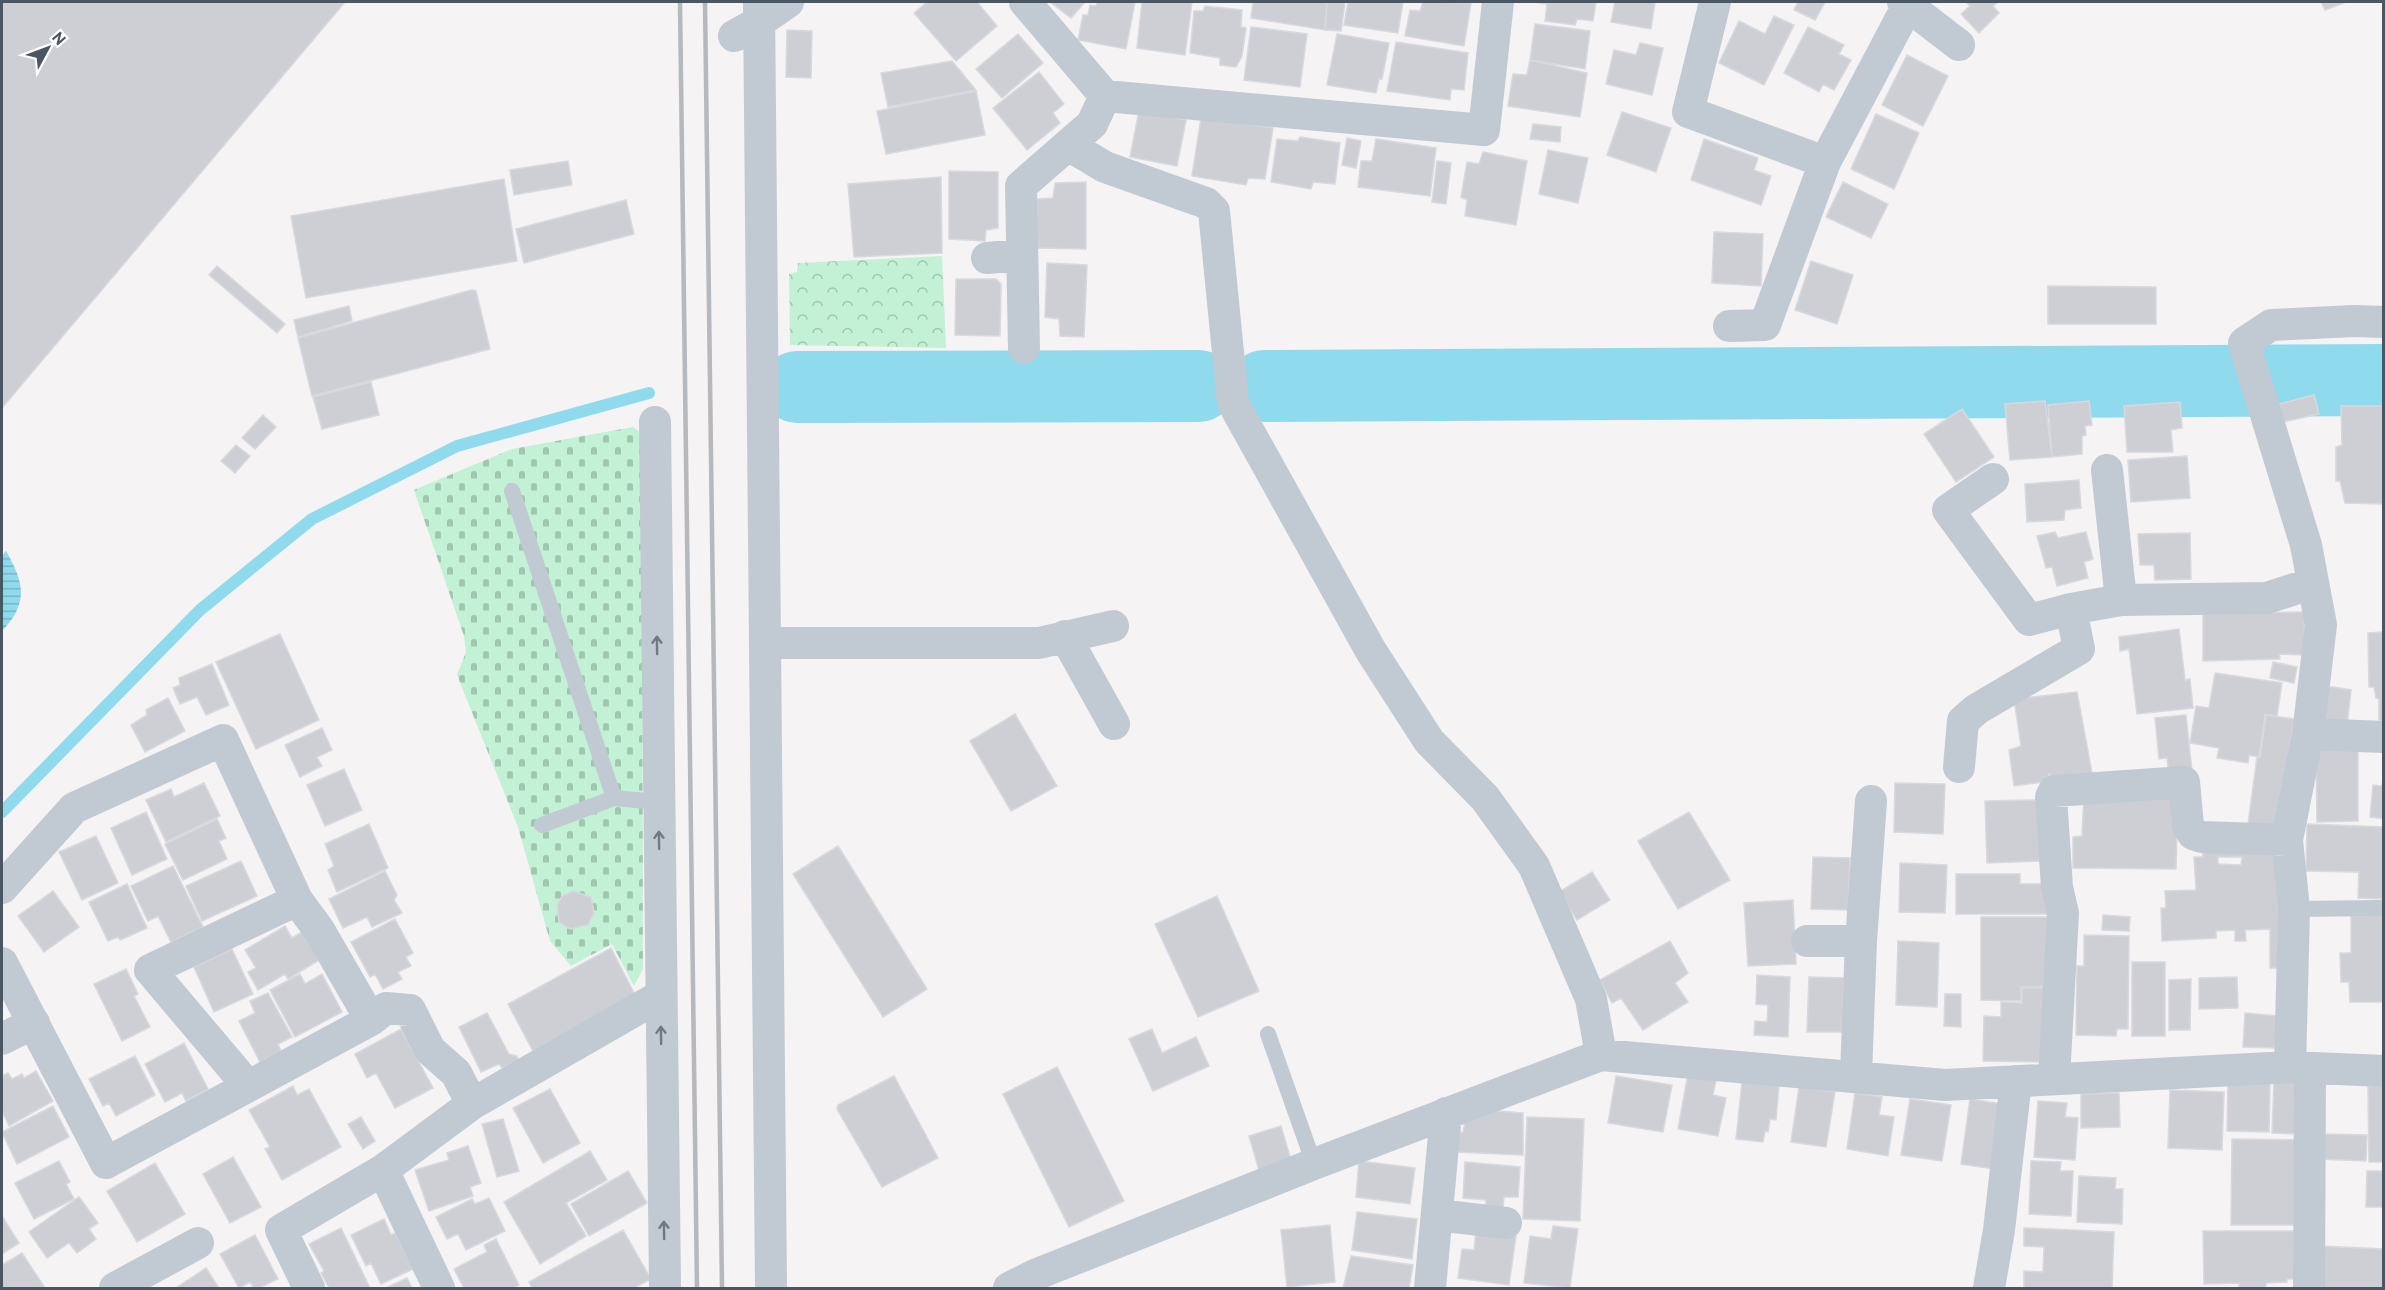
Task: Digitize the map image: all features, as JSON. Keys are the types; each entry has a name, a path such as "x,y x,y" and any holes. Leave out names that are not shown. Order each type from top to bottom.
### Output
{"street":[{"path":"771,1288 765,643 751,20 788,2"},
{"path":"1025,2 1105,96 1484,130 1498,2"},
{"path":"1714,2 1689,112 1825,162"},
{"path":"1729,326 1766,325 1825,162 1905,4 1959,45"},
{"path":"1024,348 1021,186 1092,124 1105,96"},
{"path":"1068,145 1105,166 1206,203 1214,211 1233,403 1371,651 1429,741 1485,798 1534,866 1591,999 1601,1055"},
{"path":"987,258 1022,255"},
{"path":"2309,1288 2294,909 2287,840 2308,734 2321,625 2306,545 2244,343 2271,325 2384,322"},
{"path":"655,422 665,1288"},
{"path":"2108,470 2121,600"},
{"path":"1994,479 1948,510 2029,620 2121,600 2267,598 2313,583"},
{"path":"1959,767 1963,721 1977,709 2079,649 2072,609"},
{"path":"765,643 1039,643 1113,626"},
{"path":"1065,636 1114,724"},
{"path":"2308,734 2384,737"},
{"path":"2,888 74,808 223,740 297,900 319,930 371,1020"},
{"path":"2054,1079 2063,913 2057,887 2051,797 2054,791 2184,782 2188,826 2193,834 2202,837 2287,840"},
{"path":"1856,1075 1861,941 1871,801"},
{"path":"248,1086 150,970 297,900"},
{"path":"1807,941 1861,941"},
{"path":"2,963 106,1163 371,1020 386,1008 410,1010 430,1050 456,1073 472,1104"},
{"path":"309,1288 281,1230 383,1170 472,1104 660,996"},
{"path":"2,1039 34,1023"},
{"path":"1009,1288 1039,1281 1314,1164 1601,1055 1856,1075 1945,1085 2300,1067 2384,1071"},
{"path":"1989,1288 1999,1230 2016,1081"},
{"path":"1430,1288 1446,1113"},
{"path":"383,1170 439,1288"},
{"path":"1437,1215 1506,1223"},
{"path":"130,1285 198,1243"}],"lane":[{"path":"512,491 614,798"},
{"path":"542,825 614,798 644,803 658,802"},
{"path":"2294,909 2384,908"},
{"path":"1268,1034 1314,1164"}],"green space":[{"path":"942,256 946,348 790,345 789,274 797,272 798,263"},
{"path":"633,427 642,434 643,969 634,986 612,944 571,966 550,941 518,827 457,675 466,652 464,636 414,490 512,449"}],"water":[{"path":"6,551 17,573 21,592 17,611 2,631 2,556"}],"building":[{"path":"2,2 345,2 2,408"},
{"path":"927,2 977,2 997,26 956,61 914,13"},
{"path":"1050,2 1085,2 1071,18"},
{"path":"1097,2 1135,2 1126,49 1078,40 1083,15 1088,15 1090,5 1096,6"},
{"path":"1142,2 1192,2 1185,55 1137,48"},
{"path":"1253,2 1327,2 1325,30 1251,18"},
{"path":"1327,2 1345,2 1341,31 1325,30"},
{"path":"1348,2 1403,2 1398,33 1344,25"},
{"path":"1423,2 1471,3 1464,46 1405,36 1410,10 1420,11"},
{"path":"1532,2 1596,2 1593,21 1577,19 1575,25 1545,21 1547,4"},
{"path":"1615,2 1655,2 1651,29 1611,22"},
{"path":"1798,2 1825,2 1815,20 1794,10"},
{"path":"1966,2 1998,2 1993,6 1999,13 1979,33 1961,14 1970,6"},
{"path":"2321,2 2346,2 2325,10"},
{"path":"1205,6 1242,10 1241,27 1246,28 1242,56 1236,67 1220,65 1220,58 1190,53 1194,11 1203,11"},
{"path":"1774,16 1794,25 1764,85 1719,63 1739,21 1765,34"},
{"path":"1535,24 1590,31 1585,69 1530,60"},
{"path":"1251,27 1307,34 1300,87 1244,80"},
{"path":"1808,27 1844,45 1839,54 1851,60 1834,90 1823,84 1819,92 1784,73"},
{"path":"787,30 812,31 811,78 786,77"},
{"path":"1018,34 1043,63 1002,98 976,69"},
{"path":"1337,34 1389,43 1382,79 1379,79 1376,93 1327,85"},
{"path":"1396,42 1468,53 1464,90 1451,89 1450,100 1387,91"},
{"path":"1640,43 1663,48 1652,95 1606,84 1614,50 1636,55"},
{"path":"1907,55 1948,76 1923,126 1882,105"},
{"path":"1530,60 1587,73 1580,117 1508,106 1513,74 1527,75"},
{"path":"952,61 976,90 888,107 881,73"},
{"path":"1039,72 1064,104 1053,113 1060,123 1027,150 993,108"},
{"path":"976,91 985,135 886,154 877,111"},
{"path":"1139,111 1186,120 1177,166 1130,157"},
{"path":"1622,112 1671,128 1656,172 1607,155"},
{"path":"1876,114 1919,133 1894,189 1851,169"},
{"path":"1201,118 1273,128 1265,179 1248,178 1246,185 1192,176"},
{"path":"1533,124 1561,127 1560,142 1530,139"},
{"path":"1300,137 1340,143 1335,184 1313,182 1311,189 1271,182 1277,139 1298,141"},
{"path":"1347,138 1361,141 1356,168 1342,165"},
{"path":"1376,139 1436,148 1430,196 1358,187 1361,161 1372,161"},
{"path":"1704,139 1758,158 1754,170 1771,176 1761,205 1691,180"},
{"path":"1548,150 1588,158 1578,203 1539,194"},
{"path":"1483,152 1527,161 1516,225 1465,216 1467,200 1461,197 1467,162 1479,164"},
{"path":"568,161 572,185 514,195 510,170"},
{"path":"1437,161 1451,163 1446,204 1432,202"},
{"path":"949,171 998,172 998,228 986,230 985,241 949,239"},
{"path":"941,177 942,253 854,257 848,184"},
{"path":"504,179 517,261 306,298 291,216"},
{"path":"1086,182 1086,249 1037,248 1037,199 1053,198 1055,183"},
{"path":"1843,182 1888,204 1871,238 1826,217"},
{"path":"626,200 634,234 524,263 516,229"},
{"path":"1714,232 1763,234 1761,286 1712,283"},
{"path":"1811,261 1853,275 1837,324 1795,310"},
{"path":"1047,263 1087,265 1084,337 1060,336 1059,319 1045,317"},
{"path":"217,266 285,324 277,333 209,275"},
{"path":"956,279 996,279 1001,284 1000,336 955,335"},
{"path":"2048,286 2156,287 2156,324 2048,324"},
{"path":"471,290 476,291 490,349 312,396 298,338"},
{"path":"349,306 352,321 298,337 294,320"},
{"path":"371,382 379,415 322,429 313,397"},
{"path":"2314,395 2319,414 2283,422 2279,404"},
{"path":"2045,401 2052,457 2010,460 2005,404"},
{"path":"2089,401 2092,425 2085,426 2086,435 2082,436 2082,454 2052,457 2048,405"},
{"path":"2180,402 2182,428 2171,430 2173,452 2127,452 2124,406"},
{"path":"2341,406 2384,406 2384,504 2345,503 2340,481 2336,481 2336,447 2342,445"},
{"path":"1962,409 1994,457 1956,482 1924,434"},
{"path":"263,415 276,427 255,449 242,438"},
{"path":"236,445 250,456 235,473 221,461"},
{"path":"2187,456 2190,498 2131,502 2128,460"},
{"path":"2079,480 2081,508 2065,510 2064,520 2027,522 2025,484"},
{"path":"2055,532 2058,538 2086,532 2093,559 2084,562 2088,578 2057,586 2052,567 2046,568 2037,536"},
{"path":"2190,533 2191,579 2155,580 2154,565 2140,565 2138,534"},
{"path":"2304,612 2305,655 2279,654 2280,659 2203,661 2203,614"},
{"path":"2179,629 2185,680 2190,679 2193,708 2137,714 2129,649 2120,651 2119,637"},
{"path":"2384,632 2384,732 2382,721 2379,720 2379,699 2376,698 2374,687 2369,687 2368,633"},
{"path":"280,634 319,720 256,749 216,662"},
{"path":"2273,662 2297,667 2294,683 2270,678"},
{"path":"212,664 229,705 206,715 197,697 180,704 173,688 180,685 179,678"},
{"path":"2215,673 2282,683 2277,716 2265,714 2259,757 2249,755 2248,763 2217,758 2219,748 2190,743 2196,706 2209,708"},
{"path":"2326,686 2351,690 2347,727 2321,723"},
{"path":"2077,692 2093,778 2053,784 2050,773 2043,782 2014,786 2009,750 2021,746 2014,699"},
{"path":"168,698 185,731 145,752 131,725 147,715 146,710"},
{"path":"1015,714 1057,786 1011,811 970,741"},
{"path":"2186,715 2192,771 2169,775 2167,758 2159,759 2155,718"},
{"path":"2266,715 2294,719 2278,828 2248,824 2257,757 2260,757"},
{"path":"322,728 332,750 317,757 322,766 300,777 285,745"},
{"path":"2316,746 2358,751 2358,821 2317,822"},
{"path":"344,769 362,810 325,826 307,785"},
{"path":"2384,772 2384,819 2370,817 2373,785 2382,786"},
{"path":"204,783 220,816 166,842 146,800 171,789 174,797"},
{"path":"1895,783 1945,784 1943,834 1894,832"},
{"path":"2178,790 2176,869 2073,868 2073,837 2082,836 2084,795"},
{"path":"2039,800 2041,861 1987,863 1985,801"},
{"path":"146,812 167,859 132,875 111,828"},
{"path":"1689,812 1730,880 1678,909 1638,841"},
{"path":"217,819 226,838 219,841 227,859 183,880 165,844"},
{"path":"369,824 388,868 337,892 328,870 334,866 325,844"},
{"path":"2307,824 2384,827 2384,899 2358,898 2359,872 2306,871"},
{"path":"96,836 118,883 82,900 59,852"},
{"path":"2202,843 2275,847 2281,956 2279,968 2270,968 2270,929 2245,930 2246,941 2235,941 2235,930 2216,931 2216,938 2162,941 2161,908 2166,908 2165,891 2196,890 2194,857 2203,857","holes":["2218,857 2242,857 2241,865 2218,864"]},
{"path":"838,846 927,989 883,1017 793,874"},
{"path":"1813,857 1850,858 1848,910 1811,909"},
{"path":"241,861 257,896 202,921 186,886"},
{"path":"1900,863 1947,865 1945,913 1899,912"},
{"path":"173,866 203,927 171,942 158,916 148,921 131,886"},
{"path":"385,871 397,895 394,900 402,913 372,927 367,917 343,928 329,899"},
{"path":"1592,872 1610,900 1577,920 1559,892"},
{"path":"1956,874 2020,874 2020,884 2051,884 2051,914 1956,914"},
{"path":"127,884 147,928 120,940 118,937 108,941 89,902"},
{"path":"53,891 79,927 44,952 18,916"},
{"path":"573,891 591,897 594,913 588,925 570,929 559,922 557,905 562,896"},
{"path":"1217,896 1259,991 1198,1017 1155,924"},
{"path":"1793,900 1796,964 1748,966 1744,903"},
{"path":"2103,915 2130,917 2129,931 2102,930"},
{"path":"2384,915 2384,1002 2350,1002 2349,982 2341,982 2340,953 2351,953 2351,916"},
{"path":"1981,917 2052,917 2052,987 2021,987 2021,1001 1981,1000"},
{"path":"395,919 413,953 406,957 411,966 398,972 402,979 383,989 375,974 370,977 351,942"},
{"path":"285,926 292,938 304,931 321,959 288,979 285,974 258,990 248,972 256,968 245,950"},
{"path":"2084,935 2129,936 2128,1029 2117,1029 2116,1036 2076,1035 2077,966 2084,966"},
{"path":"1670,941 1688,973 1675,983 1688,1002 1643,1030 1621,998 1612,1003 1600,980"},
{"path":"1898,941 1939,943 1937,1007 1896,1005"},
{"path":"611,948 635,995 533,1051 508,1004"},
{"path":"232,949 253,994 214,1012 194,967"},
{"path":"2132,962 2165,962 2165,1036 2132,1036"},
{"path":"126,969 138,994 134,996 150,1027 122,1041 94,984"},
{"path":"300,974 305,984 322,974 342,1012 295,1037 270,990"},
{"path":"1757,975 1790,977 1788,1037 1754,1035 1755,1021 1767,1022 1768,1005 1756,1004"},
{"path":"1809,977 1844,978 1842,1032 1807,1032"},
{"path":"2237,977 2238,1008 2199,1009 2199,978"},
{"path":"2191,979 2190,1030 2169,1030 2169,980"},
{"path":"2022,988 2048,988 2047,1062 1983,1061 1984,1016 2001,1017 2001,1002 2022,1003"},
{"path":"268,993 292,1037 278,1044 281,1051 260,1062 239,1021 255,1013 250,1001"},
{"path":"1945,994 1961,994 1961,1027 1944,1026"},
{"path":"487,1013 509,1054 517,1056 518,1061 502,1068 499,1064 481,1072 459,1027"},
{"path":"2245,1013 2277,1016 2275,1048 2243,1047"},
{"path":"401,1029 433,1088 395,1108 376,1073 367,1078 355,1054"},
{"path":"1152,1029 1162,1053 1196,1037 1209,1066 1153,1091 1129,1039"},
{"path":"184,1043 208,1089 186,1101 182,1093 165,1102 145,1064"},
{"path":"135,1056 155,1095 116,1116 109,1103 103,1106 89,1079"},
{"path":"1057,1067 1124,1201 1069,1227 1003,1094"},
{"path":"36,1071 53,1101 9,1126 2,1111 2,1076 8,1073 12,1079 22,1074 24,1078"},
{"path":"1688,1074 1716,1080 1713,1095 1726,1098 1718,1136 1678,1129"},
{"path":"894,1076 938,1158 882,1187 837,1109 838,1105"},
{"path":"1616,1076 1672,1085 1663,1132 1608,1123"},
{"path":"2274,1080 2301,1081 2299,1134 2272,1133"},
{"path":"1742,1082 1779,1086 1776,1120 1770,1119 1768,1132 1765,1131 1763,1142 1736,1139"},
{"path":"2228,1083 2270,1083 2269,1132 2227,1131"},
{"path":"293,1086 297,1095 309,1089 341,1147 282,1180 265,1149 270,1147 249,1110"},
{"path":"2368,1086 2384,1086 2384,1162 2369,1162"},
{"path":"1799,1087 1835,1092 1826,1147 1791,1142"},
{"path":"550,1089 580,1143 543,1163 513,1108"},
{"path":"2170,1090 2224,1092 2222,1150 2168,1148"},
{"path":"1855,1093 1882,1097 1879,1115 1894,1117 1888,1156 1847,1149"},
{"path":"2119,1093 2120,1127 2081,1128 2081,1094"},
{"path":"1910,1099 1951,1105 1942,1161 1901,1155"},
{"path":"1970,1099 2002,1104 1994,1169 1961,1164"},
{"path":"2038,1101 2067,1103 2065,1117 2078,1118 2075,1160 2034,1157"},
{"path":"53,1106 69,1137 17,1164 2,1132"},
{"path":"1496,1111 1523,1113 1523,1155 1455,1152 1455,1133 1463,1132 1465,1122"},
{"path":"361,1117 375,1141 363,1149 348,1124"},
{"path":"1527,1117 1584,1119 1580,1221 1523,1219"},
{"path":"503,1119 519,1171 497,1177 482,1124"},
{"path":"1281,1126 1291,1160 1259,1170 1249,1136"},
{"path":"2319,1134 2367,1135 2366,1161 2318,1159"},
{"path":"2232,1139 2299,1140 2298,1225 2231,1225"},
{"path":"468,1146 481,1183 470,1187 473,1196 429,1211 415,1170 449,1160 447,1153"},
{"path":"590,1151 607,1180 566,1203 586,1236 540,1264 504,1202"},
{"path":"233,1157 261,1207 230,1223 203,1174"},
{"path":"59,1161 70,1182 66,1184 74,1199 34,1219 15,1183"},
{"path":"1359,1161 1415,1168 1410,1204 1356,1197"},
{"path":"2031,1161 2061,1162 2060,1171 2073,1171 2071,1216 2029,1214"},
{"path":"1465,1162 1520,1167 1518,1197 1504,1197 1503,1208 1486,1207 1486,1200 1463,1198"},
{"path":"155,1163 185,1214 137,1242 107,1191"},
{"path":"628,1171 647,1203 589,1236 571,1204"},
{"path":"2367,1171 2384,1171 2384,1207 2366,1207"},
{"path":"2079,1176 2116,1178 2115,1189 2123,1189 2122,1224 2077,1222"},
{"path":"79,1197 98,1223 89,1229 96,1239 77,1253 69,1243 47,1258 29,1232"},
{"path":"489,1198 505,1231 466,1250 458,1234 447,1239 436,1217 472,1199 475,1204"},
{"path":"1357,1212 1417,1219 1412,1259 1352,1250"},
{"path":"2,1216 19,1243 2,1254"},
{"path":"384,1219 391,1235 395,1233 413,1269 381,1284 371,1263 366,1266 351,1235"},
{"path":"1330,1225 1335,1282 1287,1287 1281,1230"},
{"path":"1553,1226 1578,1229 1570,1288 1524,1283 1530,1236 1551,1239"},
{"path":"341,1228 370,1288 329,1288 321,1273 324,1271 309,1244"},
{"path":"2024,1228 2114,1232 2112,1288 2024,1288 2024,1271 2043,1272 2044,1247 2024,1246"},
{"path":"623,1230 651,1279 634,1288 532,1288 529,1282"},
{"path":"1476,1231 1516,1236 1509,1285 1458,1278 1462,1249 1474,1250"},
{"path":"2203,1231 2303,1231 2299,1279 2266,1283 2266,1288 2239,1288 2239,1283 2204,1284"},
{"path":"255,1235 278,1279 259,1288 254,1288 250,1282 239,1288 220,1254"},
{"path":"496,1239 519,1285 512,1288 464,1288 454,1269 487,1252 484,1245"},
{"path":"2319,1246 2384,1249 2384,1288 2317,1288"},
{"path":"22,1253 45,1288 2,1288 2,1265"},
{"path":"1351,1256 1413,1265 1409,1288 1343,1288"},
{"path":"206,1268 219,1288 176,1288"},
{"path":"407,1278 412,1288 386,1288"}],"waterway":[{"path":"1264,386 2384,380"},
{"path":"797,387 1199,386"},
{"path":"2,812 200,610 312,519 457,446 649,393"}],"railway":[{"path":"680,2 697,1288"},
{"path":"705,2 722,1288"}]}
